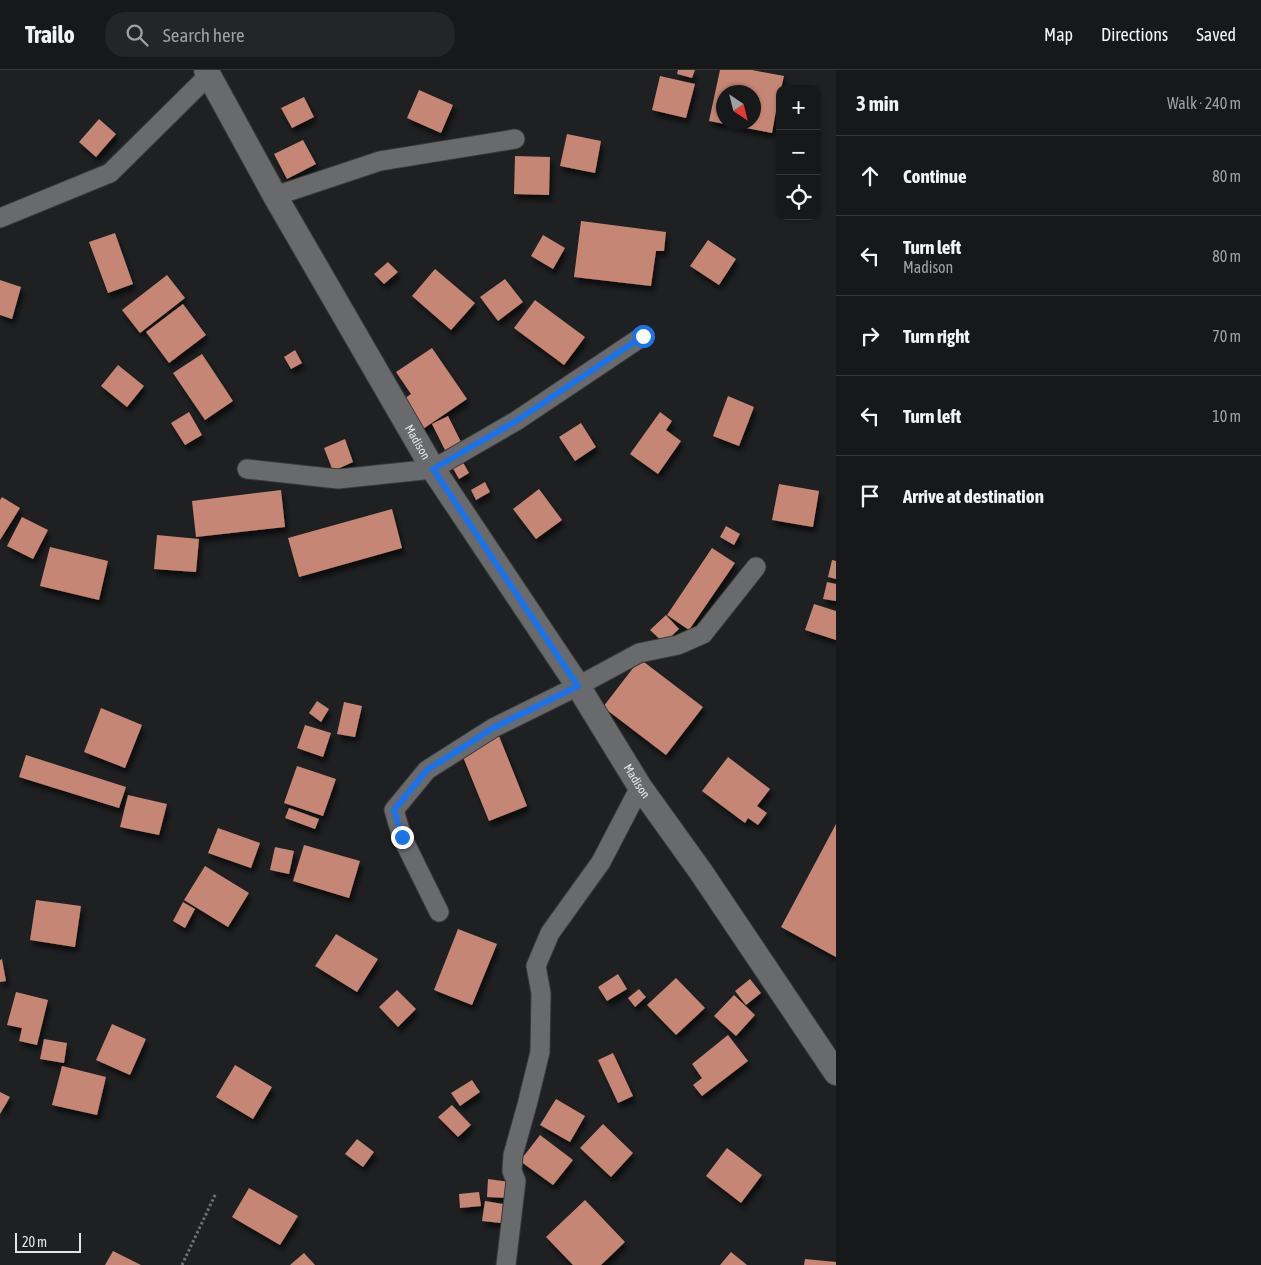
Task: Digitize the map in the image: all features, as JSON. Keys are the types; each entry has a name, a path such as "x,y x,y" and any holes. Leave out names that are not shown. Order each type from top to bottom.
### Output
{"street":[{"name":"Madison","path":"207,72 275,196 433,469 578,686 640,788 701,872 836,1073"},
{"path":"0,218 110,174 207,72"},
{"path":"275,196 380,161 515,139"},
{"path":"247,469 338,479 433,469 516,421 643,336"},
{"path":"439,912 402,837 394,810 427,770 493,728 578,686 639,652 678,645 703,634 756,567"},
{"path":"506,1265 516,1181 512,1171 513,1155 528,1105 540,1052 541,993 536,966 550,934 601,862 640,788"}],"path":[{"path":"182,1265 216,1193"}],"building":[{"path":"678,70 695,70 692,78 677,74"},
{"path":"720,70 752,70 784,76 782,85 776,85 776,111 772,133 756,130 761,130 761,85 717,85"},
{"path":"660,76 695,84 686,118 652,110"},
{"path":"716,89 716,122 709,121"},
{"path":"419,90 453,105 441,133 407,118"},
{"path":"304,97 314,117 292,128 281,108"},
{"path":"99,119 116,134 96,157 79,142"},
{"path":"567,134 601,141 595,173 560,166"},
{"path":"303,140 316,164 287,179 274,154"},
{"path":"515,156 550,157 549,195 514,194"},
{"path":"581,221 666,232 664,251 656,251 651,286 574,277"},
{"path":"115,233 133,284 108,293 89,242"},
{"path":"543,235 565,248 553,269 531,256"},
{"path":"708,240 736,259 719,285 690,266"},
{"path":"388,262 398,272 384,284 374,274"},
{"path":"435,269 475,303 451,330 412,296"},
{"path":"167,275 185,298 140,333 122,310"},
{"path":"505,279 523,302 498,321 480,297"},
{"path":"0,280 21,287 12,319 0,315"},
{"path":"535,300 585,337 564,365 514,328"},
{"path":"183,304 206,335 169,363 146,332"},
{"path":"432,348 467,399 420,431 401,401 411,394 396,372"},
{"path":"295,350 302,363 291,369 284,357"},
{"path":"202,354 233,401 205,420 173,373"},
{"path":"118,365 144,386 127,407 101,386"},
{"path":"728,396 754,407 739,446 713,436"},
{"path":"189,412 202,435 185,445 171,423"},
{"path":"660,412 672,421 666,430 681,441 658,474 630,454"},
{"path":"448,416 461,442 445,450 432,424"},
{"path":"581,423 596,447 575,461 559,437"},
{"path":"345,439 353,462 333,471 324,448"},
{"path":"460,457 469,473 459,479 450,463"},
{"path":"485,482 490,492 476,500 471,490"},
{"path":"779,484 819,491 813,527 772,520"},
{"path":"539,489 562,520 536,539 513,509"},
{"path":"281,490 285,527 196,537 192,501"},
{"path":"2,497 20,508 0,540 0,500"},
{"path":"392,509 402,548 299,577 288,538"},
{"path":"22,517 48,530 33,559 7,546"},
{"path":"726,526 740,534 734,545 720,537"},
{"path":"157,535 199,539 196,572 154,569"},
{"path":"50,547 108,561 99,600 40,586"},
{"path":"712,548 735,563 689,630 667,615"},
{"path":"832,560 836,561 836,579 828,577"},
{"path":"827,582 836,584 836,601 823,599"},
{"path":"814,604 836,611 836,640 805,630"},
{"path":"666,615 679,629 664,643 650,630"},
{"path":"640,659 703,707 666,755 603,707"},
{"path":"317,701 329,709 321,722 309,713"},
{"path":"344,702 362,706 355,737 337,734"},
{"path":"101,708 142,725 125,768 84,752"},
{"path":"305,725 331,733 323,757 297,748"},
{"path":"499,736 527,806 489,821 461,752"},
{"path":"26,755 126,787 119,808 19,777"},
{"path":"728,757 770,789 757,806 767,813 758,825 748,818 745,823 702,791"},
{"path":"297,766 336,779 323,816 284,803"},
{"path":"128,795 167,804 159,835 120,827"},
{"path":"289,808 319,819 315,829 285,818"},
{"path":"836,824 836,957 781,927"},
{"path":"218,828 260,843 251,868 208,853"},
{"path":"304,845 360,861 349,898 293,881"},
{"path":"275,847 294,851 289,874 270,870"},
{"path":"205,866 249,893 228,927 184,900"},
{"path":"36,900 81,906 75,947 30,940"},
{"path":"183,902 195,909 185,928 173,921"},
{"path":"458,929 497,944 472,1005 434,990"},
{"path":"336,934 378,959 357,992 315,966"},
{"path":"2,959 6,981 0,982 0,960"},
{"path":"618,974 627,989 607,1001 598,987"},
{"path":"676,978 705,1008 676,1035 647,1005"},
{"path":"750,979 761,993 746,1005 735,991"},
{"path":"639,989 646,997 635,1007 628,998"},
{"path":"397,990 416,1009 398,1027 379,1007"},
{"path":"16,992 48,1000 37,1045 19,1041 22,1028 7,1025"},
{"path":"734,995 755,1015 736,1036 714,1016"},
{"path":"112,1024 146,1039 130,1075 96,1060"},
{"path":"728,1035 748,1061 702,1096 693,1085 702,1078 692,1064"},
{"path":"44,1039 67,1043 64,1063 40,1059"},
{"path":"613,1053 633,1096 618,1103 598,1060"},
{"path":"235,1065 272,1087 253,1119 216,1097"},
{"path":"62,1066 106,1077 97,1115 52,1105"},
{"path":"472,1080 480,1092 460,1106 451,1093"},
{"path":"0,1092 10,1097 0,1114"},
{"path":"556,1099 585,1116 570,1142 540,1125"},
{"path":"452,1105 471,1125 458,1137 438,1117"},
{"path":"603,1124 633,1153 611,1177 580,1148"},
{"path":"540,1135 573,1160 553,1185 520,1161"},
{"path":"357,1139 374,1152 363,1167 345,1154"},
{"path":"727,1148 762,1175 741,1203 706,1176"},
{"path":"488,1179 510,1182 508,1198 487,1197"},
{"path":"249,1188 298,1216 280,1245 232,1217"},
{"path":"479,1192 481,1206 460,1208 459,1194"},
{"path":"585,1200 625,1242 601,1265 573,1265 546,1237"},
{"path":"485,1201 503,1204 501,1223 482,1221"},
{"path":"113,1251 141,1265 105,1265"},
{"path":"731,1252 747,1265 720,1265"},
{"path":"304,1253 315,1265 290,1265"},
{"path":"805,1259 836,1262 836,1265 804,1265"}],"route":[{"path":"402,837 394,810 427,770 493,728 578,686 433,469 516,421 643,336"}]}
